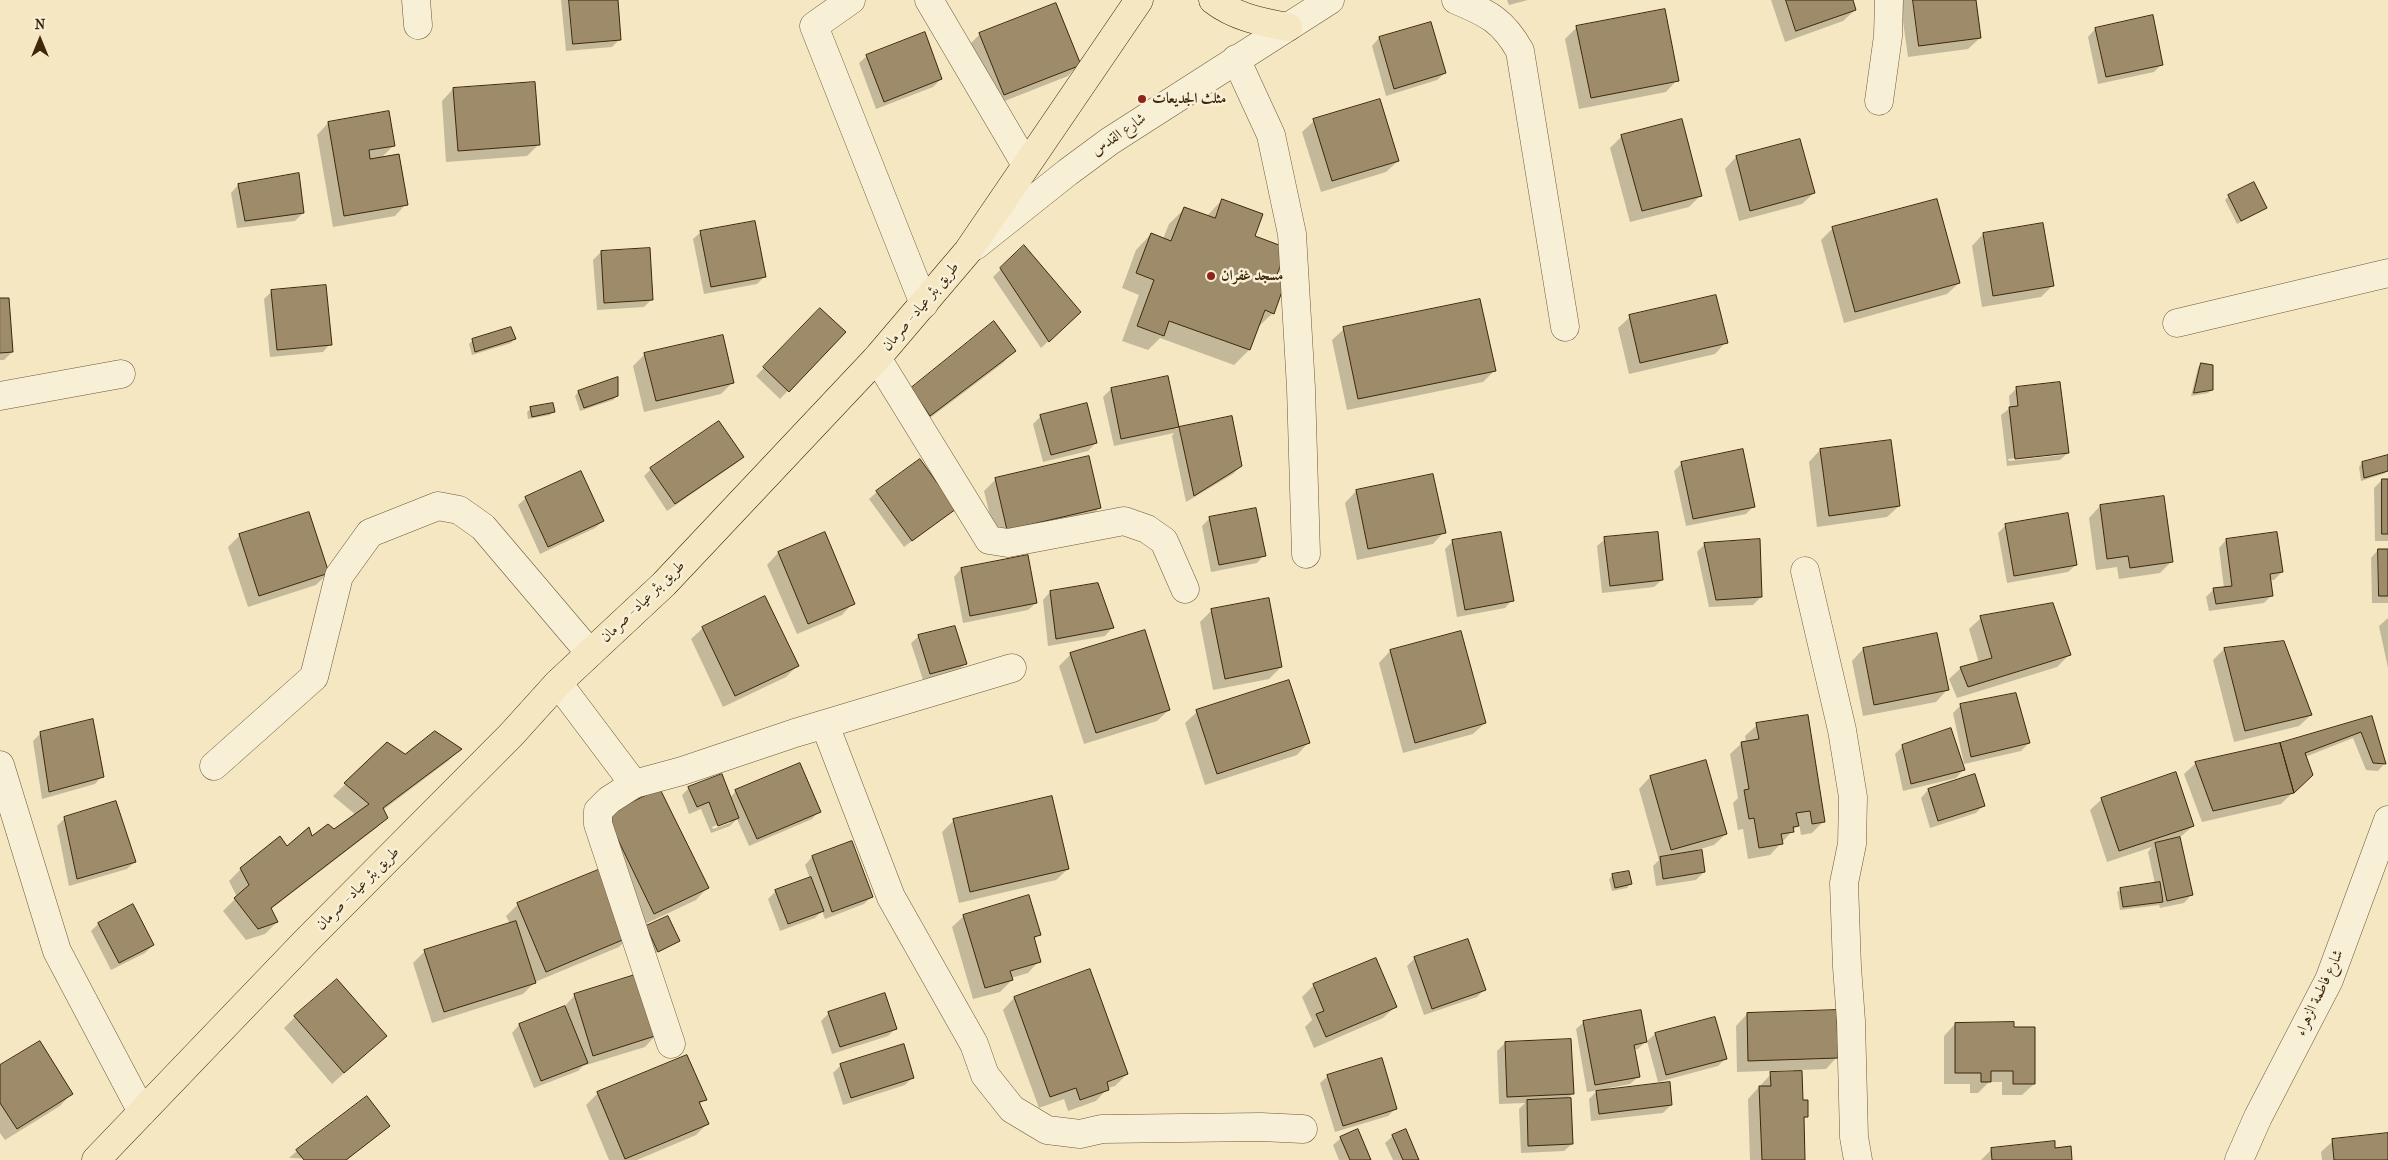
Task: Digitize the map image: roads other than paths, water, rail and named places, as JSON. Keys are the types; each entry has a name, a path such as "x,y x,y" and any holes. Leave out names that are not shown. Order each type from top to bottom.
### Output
{"highway":[{"name":"طريق بئر عياد - صرمان","path":"96,1160 307,940 512,735 558,683 664,584 877,358 968,251 1139,0"},
{"path":"1212,0 1253,21 1288,27"}],"street":[{"path":"851,0 814,26 924,304"},
{"path":"929,0 1026,166"},
{"name":"شارع القدس","path":"968,251 1103,146 1236,58 1330,0"},
{"path":"1456,0 1486,12 1510,33 1520,51 1565,327"},
{"path":"1879,101 1888,36 1890,1"},
{"path":"1236,58 1271,135 1292,234 1301,388 1306,554"},
{"path":"2177,323 2388,273"},
{"path":"877,358 989,540 1008,543 1124,521 1147,529 1164,541 1185,589"},
{"path":"0,396 121,374"},
{"path":"214,766 314,677 338,576 370,533 438,506 459,510 483,527 590,653"},
{"path":"1805,571 1842,730 1853,797 1852,844 1844,884 1846,967 1851,1022 1854,1136 1858,1160"},
{"path":"671,1044 598,824 598,811 609,800 634,784 682,771 1012,668"},
{"path":"558,683 634,784"},
{"path":"825,725 891,897 974,1044 985,1075 1012,1109 1047,1130 1080,1134 1102,1129 1261,1127 1303,1129"},
{"path":"0,765 57,951 142,1112"},
{"name":"شارع فاطمة الزهراء","path":"2239,1160 2258,1117 2329,980 2388,820"}],"place":[{"name":"مثلث الجديعات","path":"1142,99"},
{"name":"مسجد غفران","path":"1211,276"}]}
